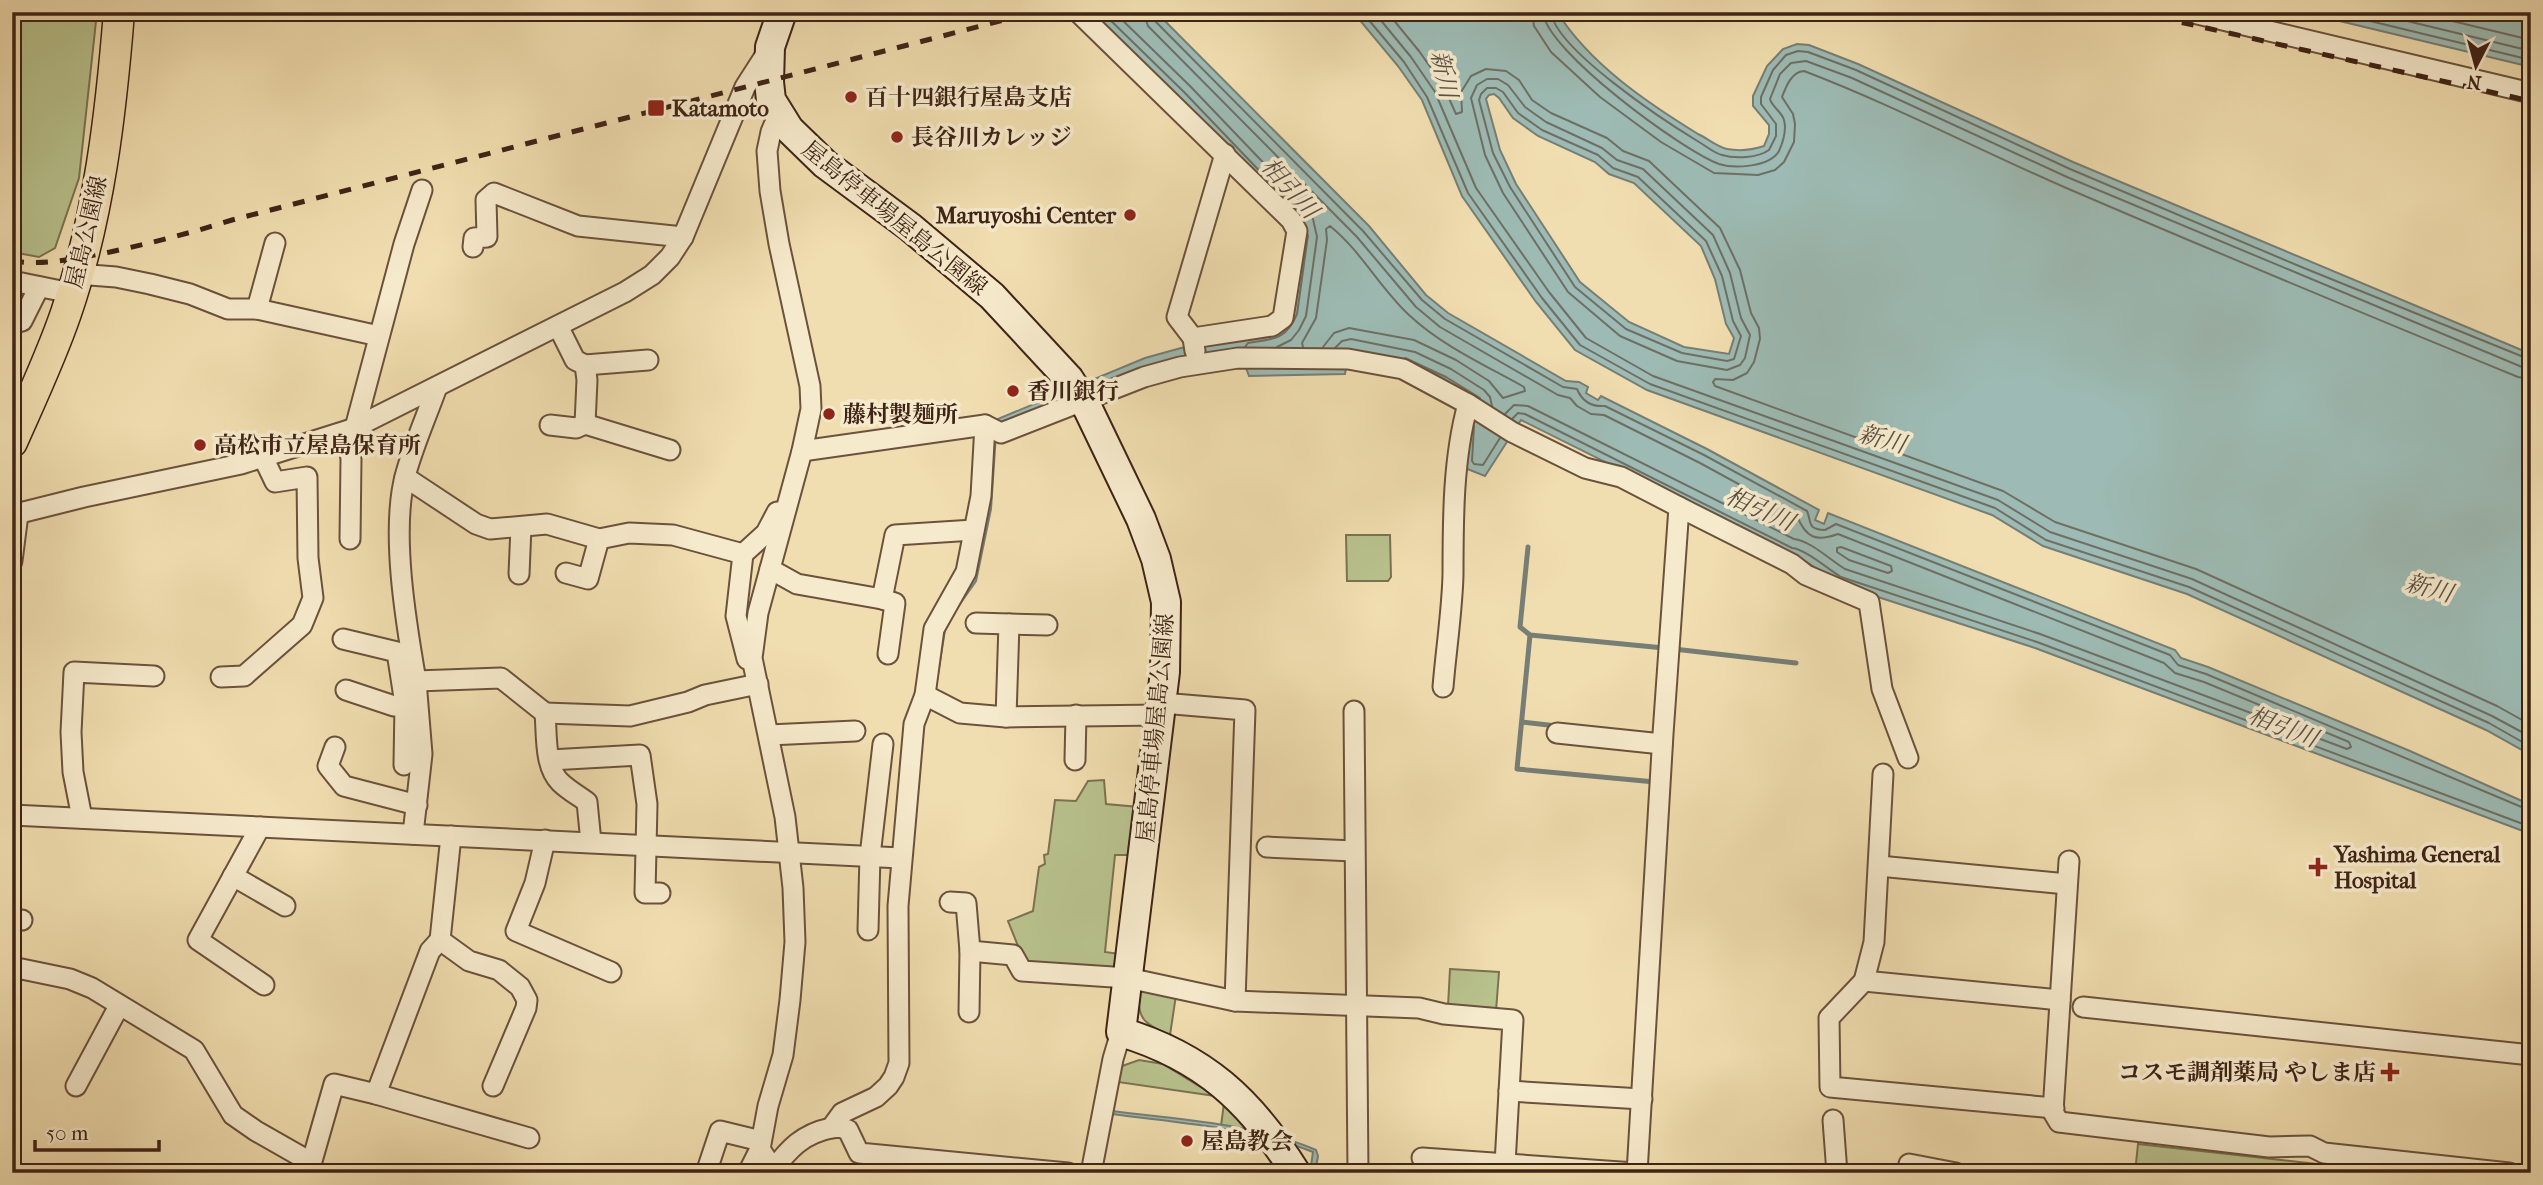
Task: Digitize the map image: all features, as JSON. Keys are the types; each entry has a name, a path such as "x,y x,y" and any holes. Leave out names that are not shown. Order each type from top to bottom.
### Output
{"main road":[{"name":"屋島公園線","path":"12,442 44,369 74,284 105,145 119,12"},
{"path":"775,107 768,62 770,47 782,12"},
{"name":"屋島停車場屋島公園線","path":"775,107 789,129 825,164 910,227 992,296 1069,379 1083,400 1141,519 1163,584 1167,627 1161,709 1121,1032"},
{"path":"1121,1032 1147,1039 1175,1053 1220,1082 1262,1123 1296,1173"}],"street":[{"path":"2189,12 2531,93"},
{"path":"802,451 985,425 1001,433 1144,377 1195,352 1272,326 1283,318 1297,232 1291,220 1080,14"},
{"path":"12,561 15,514 84,496 241,464 351,429 558,326 652,275 670,257 683,237 745,87 770,47"},
{"path":"735,112 749,105 775,107 767,168 779,244 810,386 811,409 758,614 752,658 785,817 795,942 783,1055 760,1145 748,1173"},
{"path":"1195,352 1177,317 1225,154"},
{"path":"350,539 351,429 422,190"},
{"path":"473,247 474,238 487,237 486,200 494,193 578,226 683,237"},
{"path":"257,310 275,243"},
{"path":"12,281 39,287 116,277 190,294 228,309 257,310 379,336"},
{"path":"12,324 22,321 39,287"},
{"path":"558,326 575,360 585,365 648,360"},
{"path":"1195,352 1242,358 1348,359 1403,369 1512,432 1585,468 1620,477 1792,565 1806,575 1869,602 1882,689 1908,758"},
{"path":"585,365 585,424"},
{"path":"404,765 416,681 408,633 399,518 405,477 438,387"},
{"path":"1443,687 1462,425 1471,406"},
{"path":"550,425 576,428 585,424 670,450"},
{"path":"831,1129 842,1113 876,1097 888,1086 899,1063 898,906 914,724 925,695 934,629 966,572 981,496 985,425"},
{"path":"221,677 244,676 302,625 313,598 308,558 307,477 275,482 263,457"},
{"path":"405,477 476,524 490,529 547,524 599,539 629,533 673,535 743,554"},
{"path":"752,658 747,659 736,616 743,554 766,533 771,519 788,498"},
{"path":"1422,1158 1636,1173 1679,507"},
{"path":"519,574 521,527"},
{"path":"882,599 895,535 974,530"},
{"path":"566,573 588,579 599,539"},
{"path":"770,569 797,584 895,603 888,654"},
{"path":"976,622 1047,625"},
{"path":"1006,717 1009,624"},
{"path":"342,639 397,652 412,704 422,754 413,834"},
{"path":"82,818 73,772 71,732 74,672 154,676"},
{"path":"416,681 501,678 545,713 631,716 705,695 758,684"},
{"path":"346,690 394,706 412,704"},
{"path":"925,695 960,713 1006,717 1161,709 1245,710 1235,1001"},
{"path":"1354,712 1358,1173"},
{"path":"545,713 550,760 559,781 587,802 592,842"},
{"path":"1076,715 1076,760"},
{"path":"769,735 855,731"},
{"path":"1557,733 1589,743 1662,744"},
{"path":"868,930 870,856 883,744"},
{"path":"335,747 328,766 344,786 416,805"},
{"path":"550,760 640,755 646,804 644,893"},
{"path":"1882,774 1874,942 1864,981 1829,1018 1830,1087 2054,1108"},
{"path":"12,815 901,858"},
{"path":"260,827 198,940 264,985"},
{"path":"376,1094 430,951 440,940 451,836"},
{"path":"545,840 536,883 516,931 611,972"},
{"path":"1267,847 1354,851"},
{"path":"2069,861 2053,1112 2059,1122 2269,1147 2310,1146 2324,1153 2509,1173"},
{"path":"1879,866 2067,884"},
{"path":"233,876 285,906"},
{"path":"950,902 966,903 970,951 969,1012"},
{"path":"440,940 469,961 499,970 520,987 527,1000 493,1086"},
{"path":"970,951 1013,956 1022,971 1128,978 1235,1001 1419,1008 1444,1014 1513,1020 1505,1164"},
{"path":"12,967 70,979 92,988 194,1050 233,1115 305,1166 312,1161 334,1084 530,1138"},
{"path":"1864,981 2060,1000"},
{"path":"76,1086 119,1006"},
{"path":"2082,1007 2531,1055"},
{"path":"1091,1173 1121,1032"},
{"path":"1509,1091 1642,1099"},
{"path":"1833,1120 1837,1173"},
{"path":"706,1173 720,1131 760,1145 772,1172 800,1139 815,1132 840,1127 848,1130 859,1153 1068,1173"},
{"path":"1909,1164 1956,1173"}],"green space":[{"path":"12,12 97,12 79,178 55,248 39,257 12,252"},
{"path":"1346,535 1390,535 1391,577 1388,581 1347,581"},
{"path":"1104,780 1106,804 1139,807 1134,855 1115,855 1105,952 1120,954 1116,972 1026,966 1008,921 1033,911 1039,867 1045,864 1044,855 1048,854 1055,800 1076,801 1088,781"},
{"path":"1450,969 1499,972 1496,1011 1448,1006"},
{"path":"1139,987 1176,995 1170,1035 1153,1027 1143,1018 1139,1006"},
{"path":"1139,1060 1163,1064 1215,1096 1118,1082 1122,1066"},
{"path":"1224,1103 1249,1130 1221,1126"},
{"path":"2138,1144 2397,1173 2135,1173"}],"water":[{"name":"相引川","path":"1092,12 1156,12 1369,226 1426,295 1448,313 1566,381 1579,382 1588,387 1586,393 1598,400 1601,396 1707,449 1819,510 1815,520 1824,524 1828,513 2175,650 2181,658 2410,751 2531,805 2531,834 2035,648 1838,584 1802,559 1521,420 1485,476 1465,468 1468,421 1443,383 1346,368 1345,374 1249,376 1240,352 1001,428 993,421 1145,358 1181,348 1274,332 1290,213 1179,97"},
{"name":"新川","path":"1353,12 1557,12 1570,31 1602,65 1639,95 1720,146 1731,150 1745,150 1764,146 1769,134 1769,125 1753,106 1753,96 1767,66 1783,49 1797,44 1809,45 1858,64 2073,162 2531,354 2531,755 2486,730 2187,594 2043,546 1992,515 1647,390 1575,350 1536,302 1462,196 1422,100","holes":["1494,94 1513,118 1538,136 1595,162 1609,174 1634,183 1701,246 1715,279 1726,324 1734,338 1729,354 1684,347 1629,322 1580,282 1516,184 1500,150 1486,99"]},
{"path":"2302,12 2531,12 2531,67"},
{"path":"988,433 996,434 991,509 976,581 945,630 935,693 935,640 970,573"},
{"path":"1112,1111 1242,1128 1292,1141 1316,1150 1318,1156 1315,1173 1310,1173 1313,1152 1289,1144 1239,1131 1112,1114"}],"pier":[{"path":"2523,12 2531,12 2531,70 2528,70"}],"waterway":[{"path":"1528,547 1520,627 1530,635 1664,648"},
{"path":"1530,635 1517,769 1655,782"},
{"path":"1674,649 1796,663"},
{"path":"1522,722 1557,726"}],"railway":[{"path":"12,261 61,261 156,241 1035,12"},
{"path":"2135,12 2531,101"}],"place":[{"name":"百十四銀行屋島支店","path":"851,97"},
{"name":"Katamoto","path":"656,108"},
{"name":"長谷川カレッジ","path":"897,137"},
{"name":"Maruyoshi Center","path":"1130,215"},
{"name":"香川銀行","path":"1013,391"},
{"name":"藤村製麺所","path":"829,414"},
{"name":"高松市立屋島保育所","path":"200,445"},
{"name":"Yashima General Hospital","path":"2318,867"},
{"name":"コスモ調剤薬局 やしま店","path":"2390,1072"},
{"name":"屋島教会","path":"1187,1141"}]}
